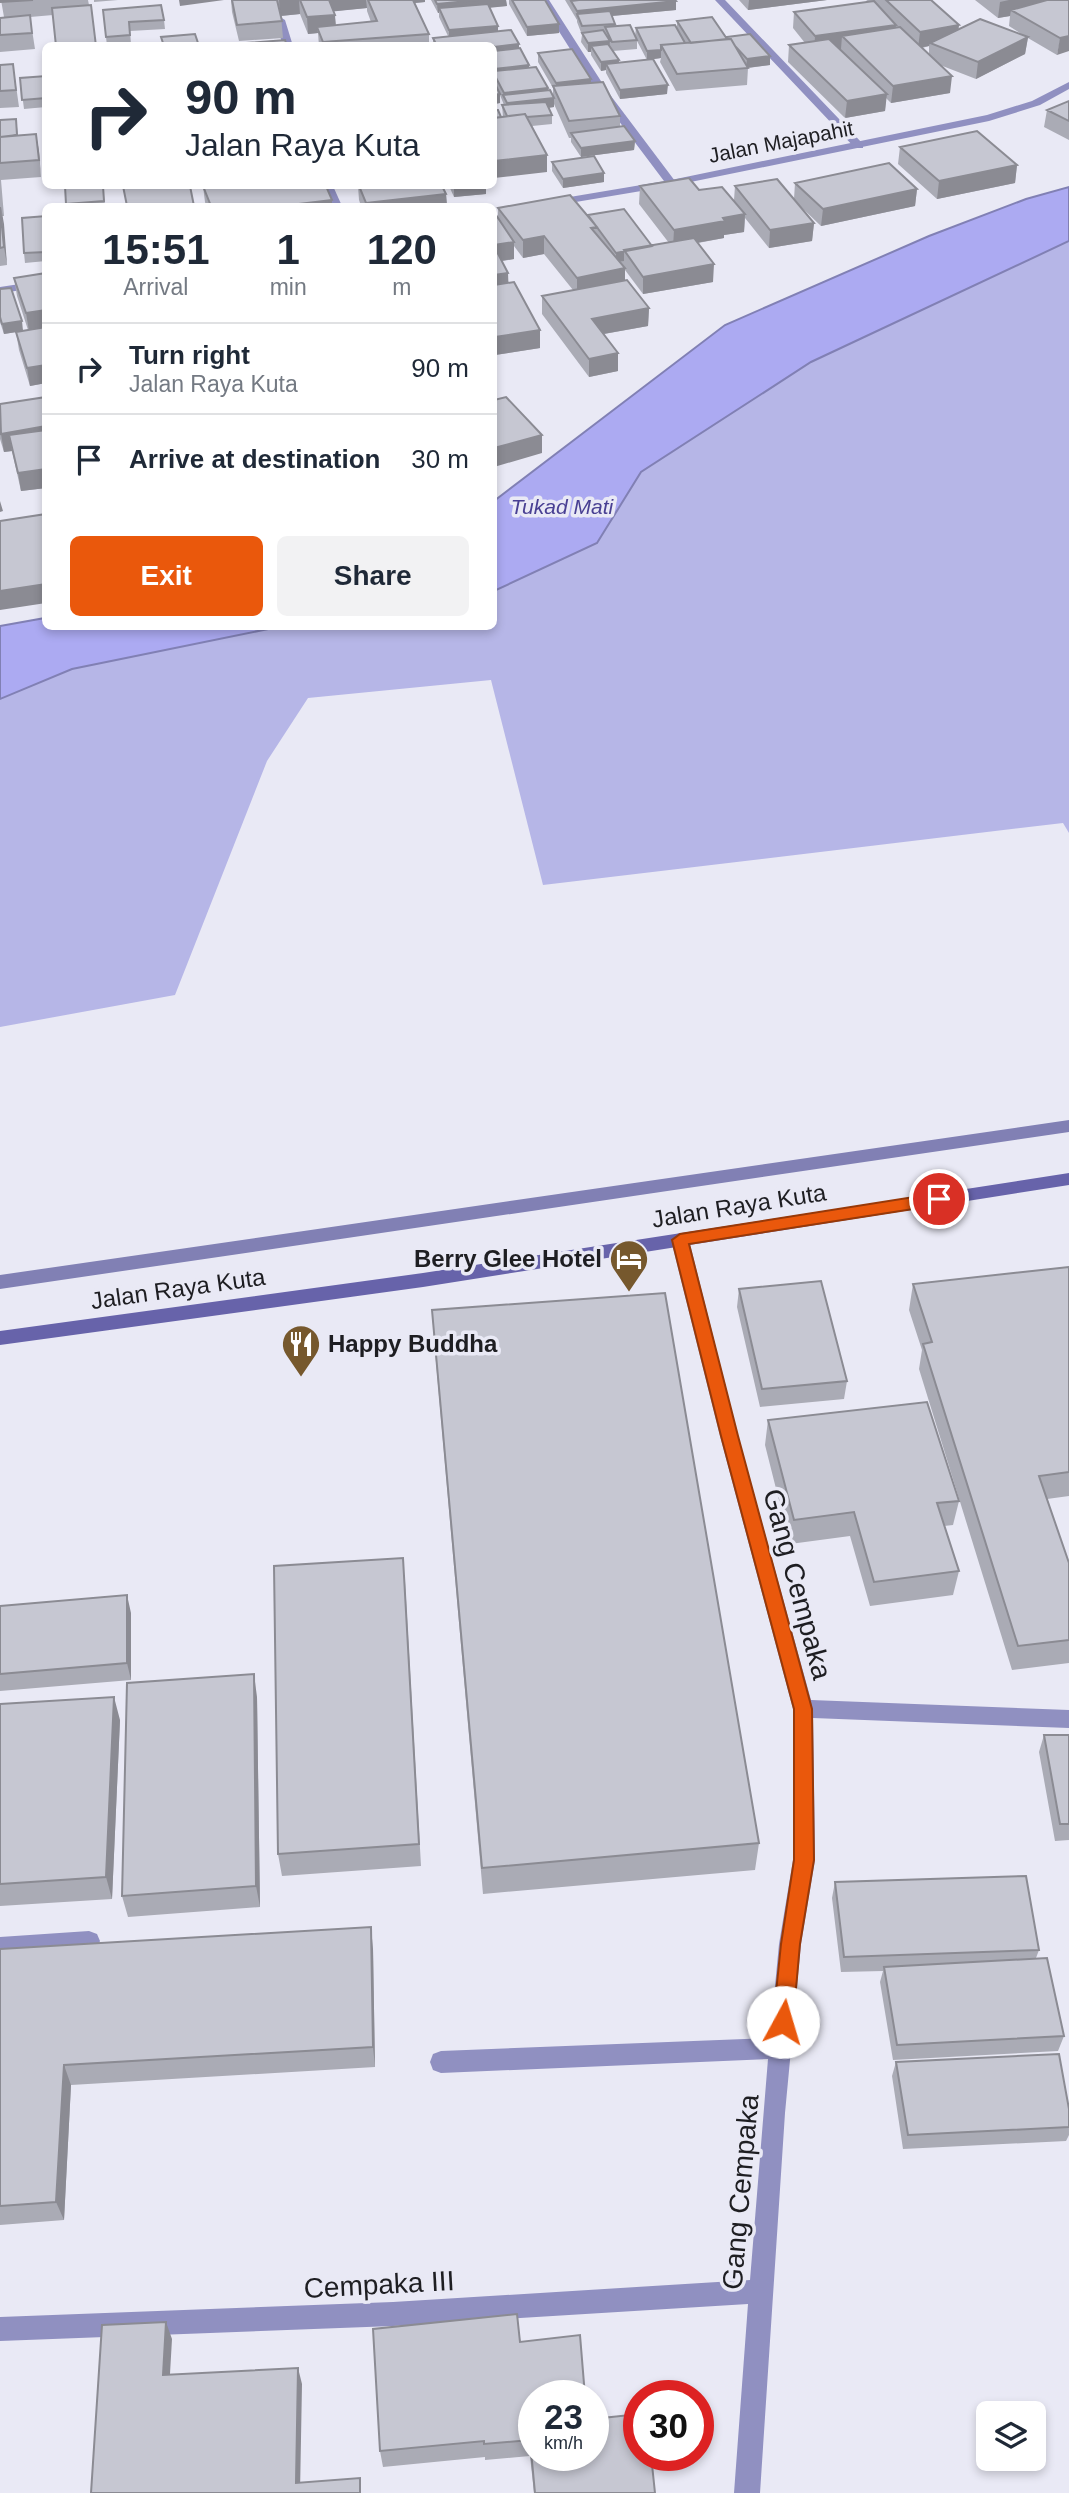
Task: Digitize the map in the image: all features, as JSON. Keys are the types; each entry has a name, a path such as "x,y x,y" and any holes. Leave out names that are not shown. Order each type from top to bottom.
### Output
{"main road":[{"name":"Jalan Raya Kuta","path":"0,1338 424,1280 1069,1179"}],"street":[{"path":"544,0 575,54 615,113 671,183"},
{"path":"720,0 859,146"},
{"path":"280,20 287,42"},
{"name":"Jalan Majapahit","path":"534,206 671,183 989,118 1035,103 1069,85"},
{"path":"0,290 42,284"},
{"name":"Gang Cempaka","path":"680,1240 729,1436 803,1709 804,1860 790,1944 780,2048 747,2493"},
{"path":"803,1709 893,1715 1069,1719"},
{"path":"0,1947 89,1941"},
{"path":"441,2063 780,2048"},
{"name":"Cempaka III","path":"0,2329 393,2314 760,2291"}],"shaded area":[{"path":"1069,241 1069,833 1063,823 543,885 491,680 308,698 267,761 175,995 0,1027 0,699 72,669 263,630 497,630 497,590 597,543 641,472 811,362"}],"water":[{"name":"Tukad Mati","path":"1069,187 1069,241 811,362 641,472 597,543 497,590 497,499 725,325 929,236 1026,199"},
{"path":"42,619 42,630 263,630 72,669 0,699 0,626"}],"building":[{"path":"1,0 33,0 1,2"},
{"path":"232,0 277,0 282,21 237,25"},
{"path":"300,0 329,0 335,15 307,17"},
{"path":"368,0 413,0 429,34 323,42 317,27 377,21"},
{"path":"435,0 478,0 437,4"},
{"path":"512,0 545,0 559,24 527,27"},
{"path":"886,0 931,0 959,25 920,32"},
{"path":"1047,0 1069,0 1069,36 1060,38 1011,10"},
{"path":"571,1 676,1 577,11"},
{"path":"874,1 896,25 815,36 794,12"},
{"path":"488,4 498,26 449,30 439,8"},
{"path":"91,5 96,42 56,42 52,8"},
{"path":"161,5 164,20 129,22 130,35 106,37 103,10"},
{"path":"610,11 615,24 582,26 577,14"},
{"path":"30,15 32,33 0,35 0,18"},
{"path":"712,17 727,39 691,43 677,21"},
{"path":"980,19 1028,37 978,62 930,43"},
{"path":"630,25 637,40 612,42 605,27"},
{"path":"675,25 685,43 661,45 661,50 647,51 636,28"},
{"path":"900,27 952,76 893,86 842,36"},
{"path":"511,30 519,44 497,47 497,42 435,42 433,38"},
{"path":"603,30 610,41 588,43 582,33"},
{"path":"195,34 198,42 163,42 161,37"},
{"path":"750,34 770,56 747,59 727,37"},
{"path":"731,39 748,68 677,74 661,45"},
{"path":"829,39 887,94 847,101 789,45"},
{"path":"608,44 619,60 601,62 591,46"},
{"path":"520,48 529,65 497,69 497,51"},
{"path":"572,49 591,79 556,83 538,53"},
{"path":"653,59 668,85 620,90 606,64"},
{"path":"13,64 16,90 0,91 0,65"},
{"path":"536,67 548,88 504,93 497,80 497,71"},
{"path":"42,76 42,98 22,100 20,78"},
{"path":"603,82 620,116 569,121 553,86"},
{"path":"550,90 554,98 507,103 503,95"},
{"path":"1069,101 1069,121 1047,110"},
{"path":"546,102 552,115 507,116 502,105"},
{"path":"525,114 547,155 497,161 497,118"},
{"path":"16,119 17,135 0,137 0,120"},
{"path":"624,126 635,141 581,148 571,133"},
{"path":"977,131 1017,165 939,181 900,147"},
{"path":"36,134 39,160 0,163 0,137"},
{"path":"594,156 604,173 563,179 552,162"},
{"path":"889,163 917,189 823,209 795,183"},
{"path":"689,178 699,190 722,187 745,214 723,218 725,221 674,230 640,186"},
{"path":"777,179 814,223 770,230 735,186"},
{"path":"65,189 103,189 104,201 66,203"},
{"path":"124,189 191,189 193,203 126,203"},
{"path":"204,189 327,189 332,200 307,203 210,203"},
{"path":"360,189 444,189 446,194 366,203"},
{"path":"570,195 597,227 591,228 625,268 577,278 544,236 523,240 498,208"},
{"path":"0,207 4,247 0,248"},
{"path":"624,209 652,246 616,253 588,215"},
{"path":"42,216 42,252 24,253 22,218"},
{"path":"497,216 514,242 497,245"},
{"path":"694,238 714,264 643,277 624,250"},
{"path":"497,252 508,273 497,275"},
{"path":"42,274 42,311 26,313 14,278"},
{"path":"627,280 649,308 592,319 618,353 589,359 542,296"},
{"path":"514,282 540,330 497,337 497,285"},
{"path":"11,288 22,321 2,324 0,289"},
{"path":"42,328 42,366 27,368 16,332"},
{"path":"506,397 542,435 497,447 497,399"},
{"path":"42,398 42,427 1,434 0,404"},
{"path":"42,431 42,470 18,473 9,435"},
{"path":"42,515 42,585 0,591 0,521"},
{"path":"1069,1267 1069,1472 1039,1476 1069,1563 1069,1640 1018,1646 923,1344 932,1342 913,1284"},
{"path":"821,1281 847,1381 762,1389 739,1289"},
{"path":"665,1293 759,1843 482,1868 432,1310"},
{"path":"927,1402 959,1501 937,1503 959,1571 874,1582 854,1512 794,1520 768,1420"},
{"path":"403,1558 419,1844 278,1854 274,1566"},
{"path":"127,1595 127,1663 0,1674 0,1606"},
{"path":"254,1674 256,1886 122,1896 127,1683"},
{"path":"114,1697 106,1877 0,1884 0,1704"},
{"path":"1044,1735 1069,1735 1069,1824 1060,1824"},
{"path":"1026,1876 1039,1950 844,1957 835,1882"},
{"path":"371,1927 373,2047 64,2065 56,2202 0,2206 0,1949"},
{"path":"1047,1958 1064,2036 897,2045 884,1967"},
{"path":"1059,2054 1069,2109 1069,2127 908,2135 896,2062"},
{"path":"517,2314 520,2342 580,2335 584,2380 518,2380 518,2441 484,2444 484,2441 380,2451 373,2329"},
{"path":"166,2322 163,2375 298,2368 296,2483 360,2478 360,2493 91,2493 102,2325"},
{"path":"623,2416 623,2471 653,2471 655,2493 535,2493 533,2471 609,2471 609,2417"}],"waterway":[{"path":"0,1282 1069,1126"}],"place":[{"name":"Berry Glee Hotel","path":"629,1293"},
{"name":"Happy Buddha","path":"301,1378"}],"route":[{"path":"783,2022 790,1944 804,1860 803,1709 729,1436 680,1240 939,1199"}]}
